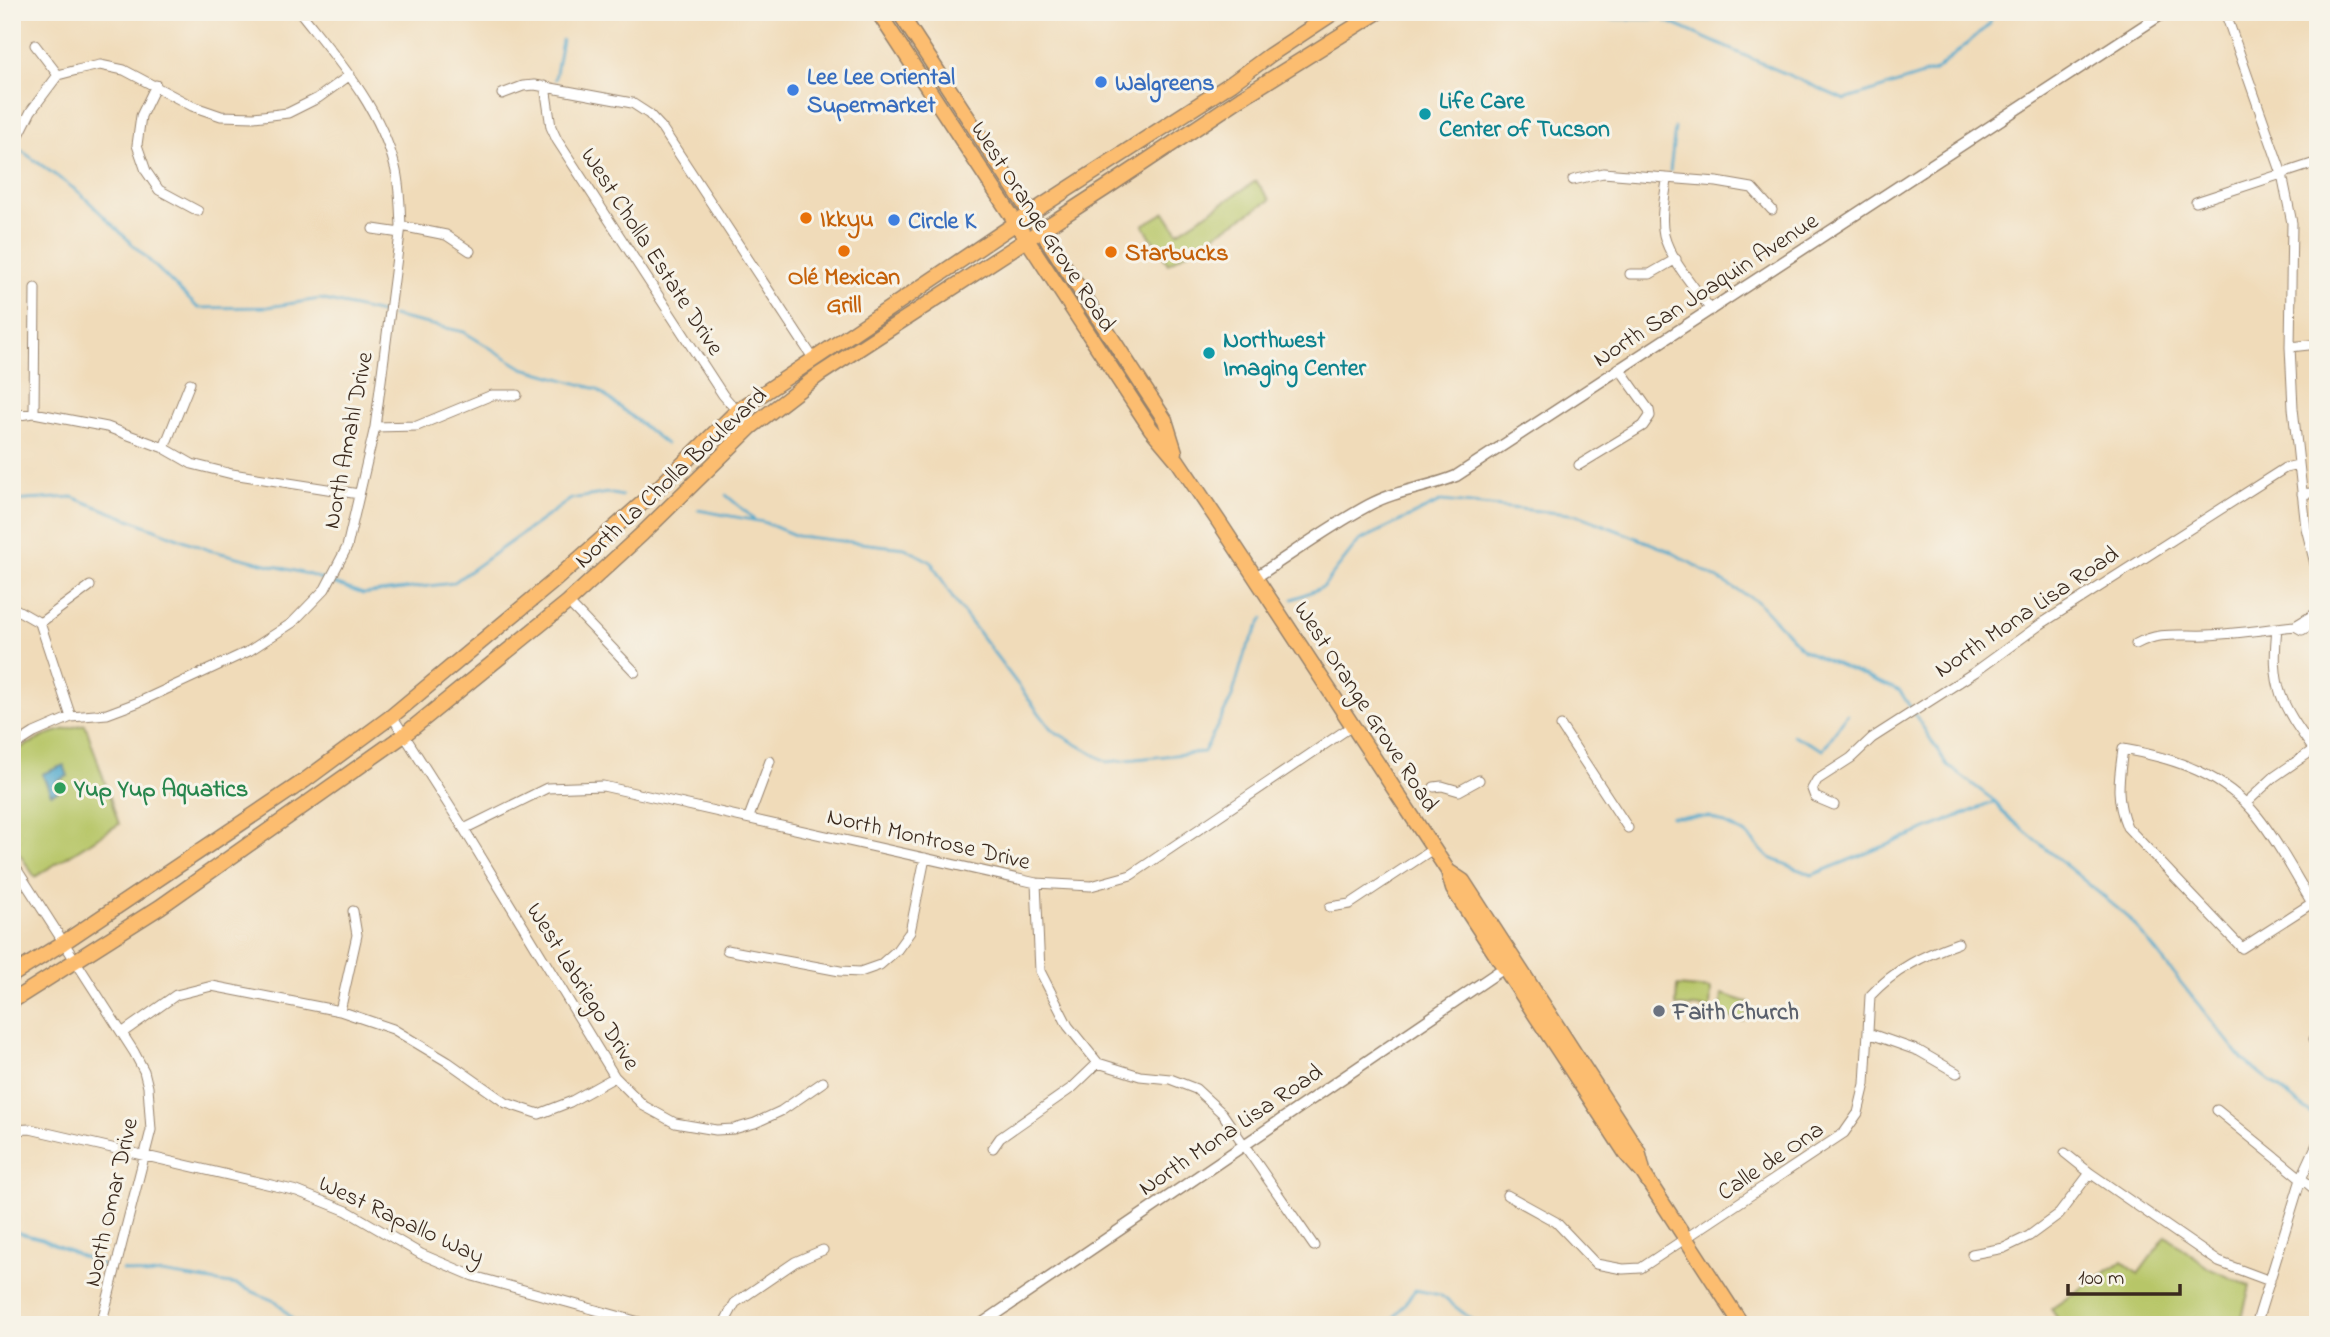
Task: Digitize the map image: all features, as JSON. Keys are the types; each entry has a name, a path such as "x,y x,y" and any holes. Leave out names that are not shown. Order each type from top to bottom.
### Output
{"main road":[{"name":"West Orange Grove Road","path":"878,12 1151,429 1177,460 1256,577 1448,872 1452,889 1742,1325"},
{"path":"889,12 901,28 908,26"},
{"name":"West Orange Grove Road","path":"899,12 1165,420 1177,460"},
{"name":"North La Cholla Boulevard","path":"12,975 304,781 392,716 637,508 737,411 1031,213 1233,83 1335,12"},
{"name":"North La Cholla Boulevard","path":"12,1001 160,907 404,735 568,602 751,427 820,374 1241,98 1378,12"},
{"name":"West Orange Grove Road","path":"1448,872 1463,881 1516,961 1639,1151 1643,1173"}],"street":[{"name":"North Amahl Drive","path":"12,747 34,733 71,717 107,714 249,652 292,623 325,589 347,547 375,428 401,230 396,168 382,128 350,75 300,12"},
{"name":"North San Joaquin Avenue","path":"1256,577 1371,504 1456,476 2165,12"},
{"path":"2225,12 2282,174 2292,223 2290,346 2298,465 2306,528 2318,576"},
{"path":"36,45 58,75"},
{"path":"12,149 32,111 58,75 100,65 124,70 192,106 221,116 254,117 288,113 318,98 350,75"},
{"path":"156,85 141,116 137,145 146,171 159,190 198,211"},
{"path":"502,94 523,86 545,86 632,103 649,114 662,128 813,358"},
{"name":"West Cholla Estate Drive","path":"545,86 551,127 557,140 723,396 751,427"},
{"path":"2196,202 2318,162"},
{"path":"1573,180 1603,173 1752,188 1772,210"},
{"path":"1667,180 1662,220 1664,235 1676,259 1711,310"},
{"path":"373,229 446,235 470,251"},
{"path":"1630,274 1650,274 1676,259"},
{"path":"34,413 36,288"},
{"path":"2290,346 2318,344"},
{"path":"1579,466 1643,426 1650,416 1649,410 1619,368"},
{"path":"164,448 190,383"},
{"path":"375,428 416,426 492,395 517,395"},
{"path":"12,416 34,413 107,427 164,448 192,464 232,474 359,494"},
{"name":"North Mona Lisa Road","path":"1834,805 1815,797 1812,789 1814,784 1820,777 1851,758 1872,738 1975,672 2041,624 2285,468 2298,465"},
{"path":"2302,494 2318,492"},
{"path":"40,623 90,586"},
{"path":"568,602 635,672"},
{"path":"12,607 40,623 71,717"},
{"path":"2136,644 2163,634 2207,635 2295,626 2318,612"},
{"path":"2295,626 2302,630 2318,621"},
{"path":"2246,803 2274,778 2316,749 2287,711 2277,686 2274,657 2277,628"},
{"name":"West Labriego Drive","path":"392,716 615,1077 644,1107 675,1124 716,1130 734,1129 781,1111 823,1082"},
{"name":"North Montrose Drive","path":"464,829 547,788 603,786 1036,883 1091,886 1131,875 1352,726"},
{"path":"1561,726 1628,828"},
{"path":"2123,749 2180,762 2212,777 2246,803 2260,819 2312,903 2242,948 2127,827 2120,811 2118,788 2123,749"},
{"path":"749,817 771,761"},
{"path":"1434,787 1442,786 1459,791 1479,780"},
{"path":"1330,906 1350,904 1433,849"},
{"path":"727,950 840,971 860,972 880,965 897,950 910,932 925,858"},
{"name":"North Omar Drive","path":"12,862 122,1033 144,1071 148,1087 151,1130 102,1325"},
{"path":"1036,883 1040,971 1068,1026 1098,1063 1140,1076 1170,1079 1196,1089 1222,1113 1314,1246"},
{"path":"340,1012 358,935 353,911"},
{"name":"Calle de Ona","path":"1507,1195 1556,1222 1596,1264 1623,1269 1641,1268 1844,1133 1858,1113 1865,1084 1870,996 1884,981 1927,954 1958,943"},
{"name":"North Mona Lisa Road","path":"980,1325 1504,968"},
{"path":"122,1033 176,995 212,986 340,1012 393,1029 506,1103 539,1114 570,1102 615,1077"},
{"path":"1868,1033 1919,1051 1956,1073"},
{"path":"993,1148 1000,1138 1073,1087 1098,1063"},
{"path":"2217,1110 2318,1192"},
{"name":"West Rapallo Way","path":"12,1130 30,1129 297,1191 347,1211 421,1254 473,1276 650,1325"},
{"path":"2256,1325 2301,1179 2318,1142"},
{"path":"2065,1153 2219,1262 2270,1281"},
{"path":"1972,1254 2004,1248 2029,1236 2059,1214 2090,1173"},
{"path":"723,1325 735,1303 795,1262 823,1250"}],"green space":[{"path":"1256,181 1270,200 1168,264 1143,225 1165,212 1178,232"},
{"name":"Yup Yup Aquatics","path":"85,724 119,824 35,877 12,843 12,752 52,733"},
{"path":"1677,986 1711,989 1710,1008 1676,1006"},
{"path":"1722,994 1750,1003 1744,1021 1720,1015"},
{"path":"2166,1236 2210,1269 2250,1286 2240,1325 2062,1325 2051,1309 2122,1261 2138,1274"}],"water":[{"path":"64,765 68,776 57,781 61,790 51,794 42,774"}],"waterway":[{"path":"1573,12 1594,19 1662,19 1845,100 1935,71 1990,24 1990,12"},
{"path":"555,79 562,40"},
{"path":"1670,171 1675,128"},
{"path":"15,146 80,193 198,308 268,307 320,299 385,314"},
{"path":"392,316 464,332 523,368 597,389 666,444"},
{"path":"2314,438 2318,435"},
{"path":"12,501 72,497 209,550 307,574 363,594 453,583 571,499 608,493 622,496"},
{"path":"726,495 753,518"},
{"path":"1293,599 1323,587 1359,541 1442,501 1578,515 1670,551 1758,602 1803,650 1900,691 1947,765 1996,802 2002,812 2129,918 2243,1060 2318,1119"},
{"path":"698,510 763,522 797,536 905,548 931,562 954,600 1052,730 1107,762 1204,752 1232,697 1245,652 1263,618"},
{"path":"1793,735 1823,750 1847,714"},
{"path":"1671,817 1710,817 1746,834 1768,857 1812,875 1994,802"},
{"path":"12,1231 42,1239 106,1267"},
{"path":"122,1270 237,1285 277,1302 293,1320 313,1325"},
{"path":"1387,1325 1415,1290 1440,1295 1479,1325"}],"place":[{"name":"Walgreens","path":"1101,82"},
{"name":"Lee Lee Oriental Supermarket","path":"793,90"},
{"name":"Life Care Center of Tucson","path":"1425,114"},
{"name":"Ikkyu","path":"806,218"},
{"name":"Circle K","path":"894,220"},
{"name":"Olé Mexican Grill","path":"844,251"},
{"name":"Starbucks","path":"1111,252"},
{"name":"Northwest Imaging Center","path":"1209,353"},
{"name":"Yup Yup Aquatics","path":"60,788"},
{"name":"Faith Church","path":"1659,1011"}]}
